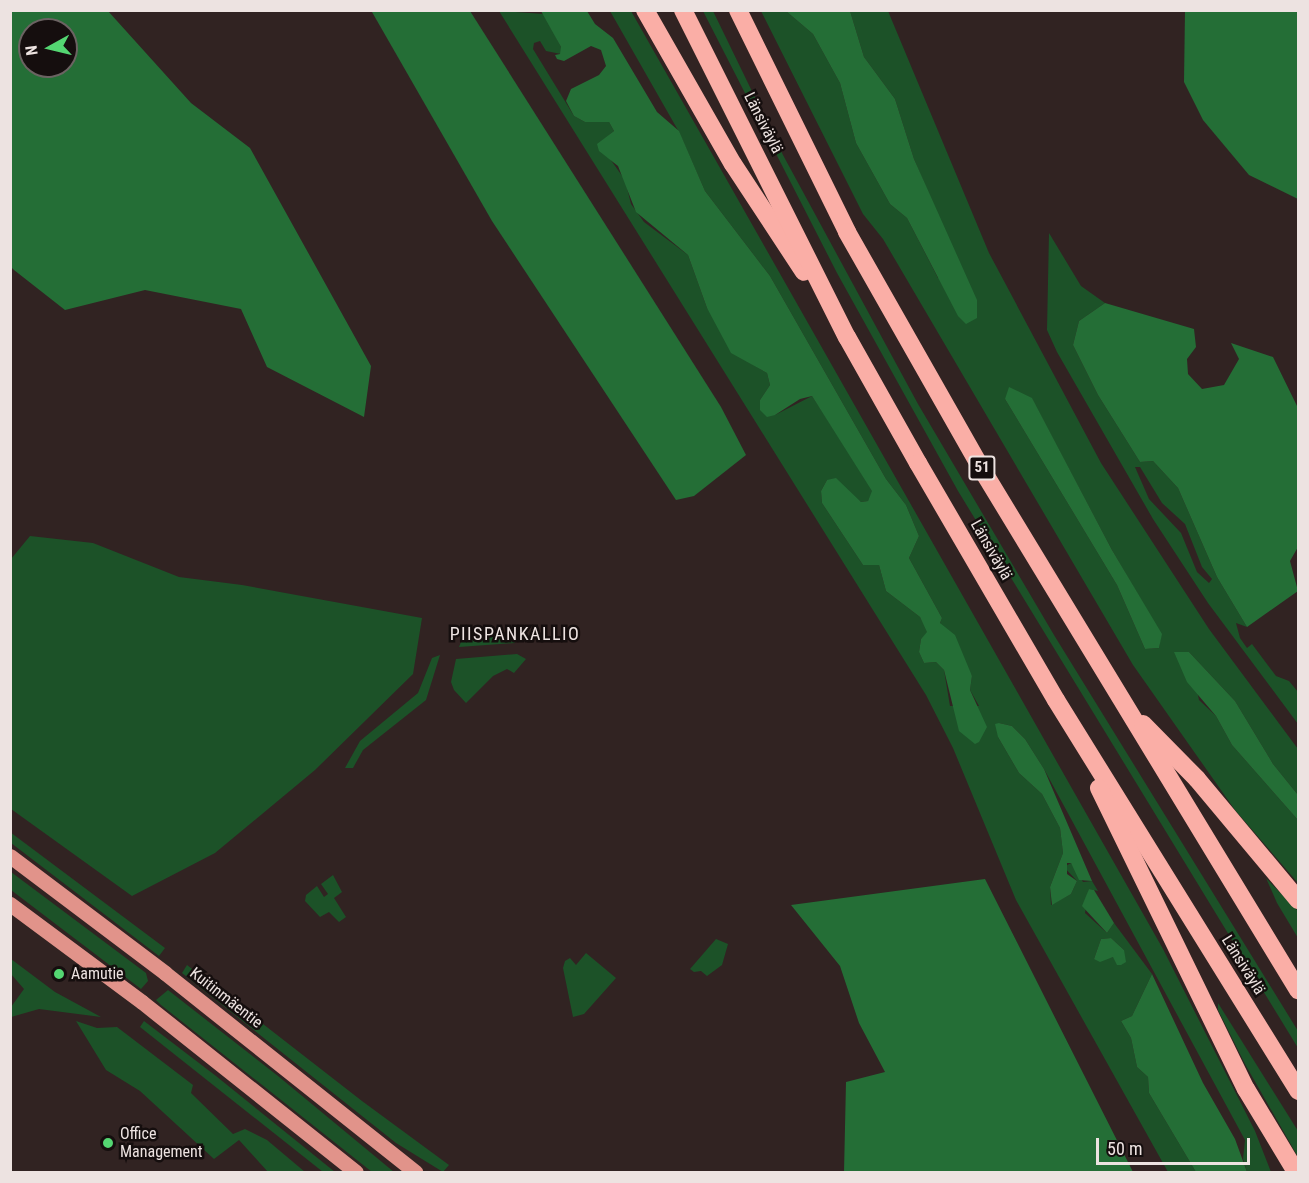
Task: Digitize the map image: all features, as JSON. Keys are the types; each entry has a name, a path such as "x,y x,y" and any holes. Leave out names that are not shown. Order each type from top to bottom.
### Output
{"highway":[{"path":"645,10 733,164 847,337"},
{"name":"Länsiväylä","path":"683,10 847,337 1056,700 1299,1091"},
{"name":"Länsiväylä","path":"738,10 847,232 1121,702 1299,990"},
{"path":"1056,700 1246,1089 1296,1173"},
{"name":"51","path":"1121,702 1197,779 1299,900"}],"main road":[{"name":"Kuitinmäentie","path":"10,856 165,973 416,1173"},
{"path":"10,904 142,1002 356,1173"}],"green space":[{"path":"11,10 108,11 191,103 250,148 371,366 364,417 267,367 241,309 145,290 65,310 10,266"},
{"path":"470,11 721,407 746,455 694,496 676,500 492,221 372,12"},
{"path":"499,11 544,14 561,47 561,54 546,51 540,41 534,43 533,49 574,116 585,122 609,122 614,131 603,140 608,156 625,180 631,204 644,222 688,255 707,308 752,364 767,373 770,385 760,400 775,415 812,396 873,491 868,501 861,502 827,480 821,491 822,503 863,565 879,565 886,591 920,617 928,632 921,639 919,652 924,663 936,662 944,670 950,706 979,706 970,690 972,676 940,623 942,618 909,558 919,536 906,505 886,479 770,276 705,191 679,132 610,11 631,11 1163,949 1255,1131 1271,1172 1247,1172 1243,1159 1245,1140 1044,769 1025,739 1012,726 999,723 998,737 1019,773 1042,794 1060,828 1063,853 1050,887 1051,905 1071,894 1077,881 1064,867 1071,863 1083,882 1092,881 1098,891 1089,889 1085,913 1107,933 1114,923 1152,974 1132,1016 1121,1021 1131,1038 1137,1067 1148,1077 1149,1093 1196,1172 1168,1172 1016,900 953,748 926,695","holes":["1111,938 1124,950 1114,957 1094,959 1101,939"]},
{"path":"541,11 587,11 595,24 613,38 657,112 679,131 705,191 770,276 886,479 906,505 919,536 909,558 942,618 940,623 955,635 972,676 970,690 987,727 979,742 975,744 959,731 944,670 936,662 924,663 919,652 921,639 927,632 920,617 886,591 879,565 863,565 822,503 821,491 827,480 836,478 861,502 868,501 872,491 812,396 800,399 775,415 767,417 760,410 760,400 770,385 767,373 731,353 707,308 688,255 636,212 618,166 599,151 597,144 614,131 609,122 585,122 574,116 566,101 571,89 599,75 606,66 601,50 591,46 564,61 557,59 555,55 560,54 561,47"},
{"path":"703,11 713,11 783,155 918,404 1054,635 1298,1031 1298,1048 958,491 837,273"},
{"path":"761,11 786,11 813,34 840,83 856,143 890,204 907,218 938,278 943,227 914,159 895,99 864,57 850,11 888,11 989,253 1101,463 1209,629 1298,749 1298,795 1273,764 1235,701 1189,652 1199,700 1216,716 1232,745 1298,820 1298,883 1235,810 1133,665 883,239 863,214","holes":["1005,399 1032,399 1112,550 1161,634 1159,648 1145,649 1117,585"]},
{"path":"786,11 850,11 864,57 895,99 914,159 977,300 977,318 966,324 958,316 907,218 890,204 856,143 840,83 813,34"},
{"path":"1185,11 1298,11 1298,199 1249,175 1203,120 1184,82"},
{"path":"1049,233 1081,286 1105,303 1079,321 1073,345 1098,395 1140,462 1153,461 1178,488 1217,577 1247,627 1236,623 1240,638 1247,648 1252,644 1276,676 1289,681 1298,692 1298,724 1208,603 1153,519 1057,352 1047,330","holes":["1135,467 1140,467 1162,503 1185,524 1202,567 1212,579 1209,583 1197,572 1181,533 1149,499"]},
{"path":"1105,303 1194,329 1196,347 1187,359 1188,374 1202,389 1224,385 1239,359 1231,343 1273,357 1298,408 1298,547 1290,561 1298,591 1247,627 1217,577 1178,488 1153,461 1140,462 1098,395 1073,345 1079,321"},
{"path":"1009,387 1032,398 1112,550 1162,634 1159,648 1145,649 1117,585 1005,399"},
{"path":"30,536 93,543 179,577 242,585 422,618 413,674 315,770 215,853 132,896 11,809 11,559"},
{"path":"482,629 509,635 515,643 459,647 463,637"},
{"path":"1174,652 1189,652 1235,701 1273,764 1298,795 1298,820 1232,745 1216,716 1187,682"},
{"path":"517,654 526,659 514,673 507,669 493,676 466,703 454,690 451,682 456,659"},
{"path":"440,655 426,700 363,750 353,768 345,768 360,741 418,693 432,658"},
{"path":"995,724 1012,726 1025,739 1044,769 1092,881 1079,880 1071,863 1067,863 1067,874 1077,881 1071,894 1052,905 1050,887 1063,853 1060,828 1042,794 1019,773 998,737"},
{"path":"10,832 165,948 159,956 11,843"},
{"path":"11,872 146,973 148,981 141,989 11,890"},
{"path":"333,875 342,892 334,898 346,917 339,922 329,912 320,917 305,901 306,895 317,886 324,897 328,894 321,884"},
{"path":"1266,878 1298,911 1298,938 1277,903"},
{"path":"985,879 1133,1172 844,1172 846,1082 885,1072 859,1023 840,966 791,905"},
{"path":"1089,889 1094,890 1114,923 1107,933 1082,906"},
{"path":"1111,938 1124,950 1126,962 1121,965 1117,965 1113,957 1100,962 1094,959 1101,939"},
{"path":"716,939 728,944 722,965 707,976 701,971 694,972 690,969"},
{"path":"586,953 616,978 584,1014 573,1017 563,968 565,961 570,958 576,965"},
{"path":"11,959 55,992 101,1017 39,1009 11,1017 11,1007 24,989 11,974"},
{"path":"187,965 362,1101 449,1165 443,1172 396,1143 182,973"},
{"path":"1152,974 1203,1083 1235,1139 1247,1172 1196,1172 1149,1093 1148,1077 1137,1067 1131,1038 1121,1021 1132,1016"},
{"path":"168,990 278,1076 394,1172 372,1172 161,1005 156,1000"},
{"path":"1218,1003 1298,1131 1298,1157 1245,1064 1218,1010"},
{"path":"76,1021 97,1028 117,1027 193,1085 191,1093 233,1134 245,1129 267,1140 305,1172 268,1172 239,1140 214,1159 140,1091 106,1070"},
{"path":"144,1021 335,1172 323,1172 140,1027"}],"place":[{"name":"Aamutie","path":"59,974"},
{"name":"Office Management","path":"108,1143"}],"district":[{"name":"PIISPANKALLIO","path":"515,634"}]}
